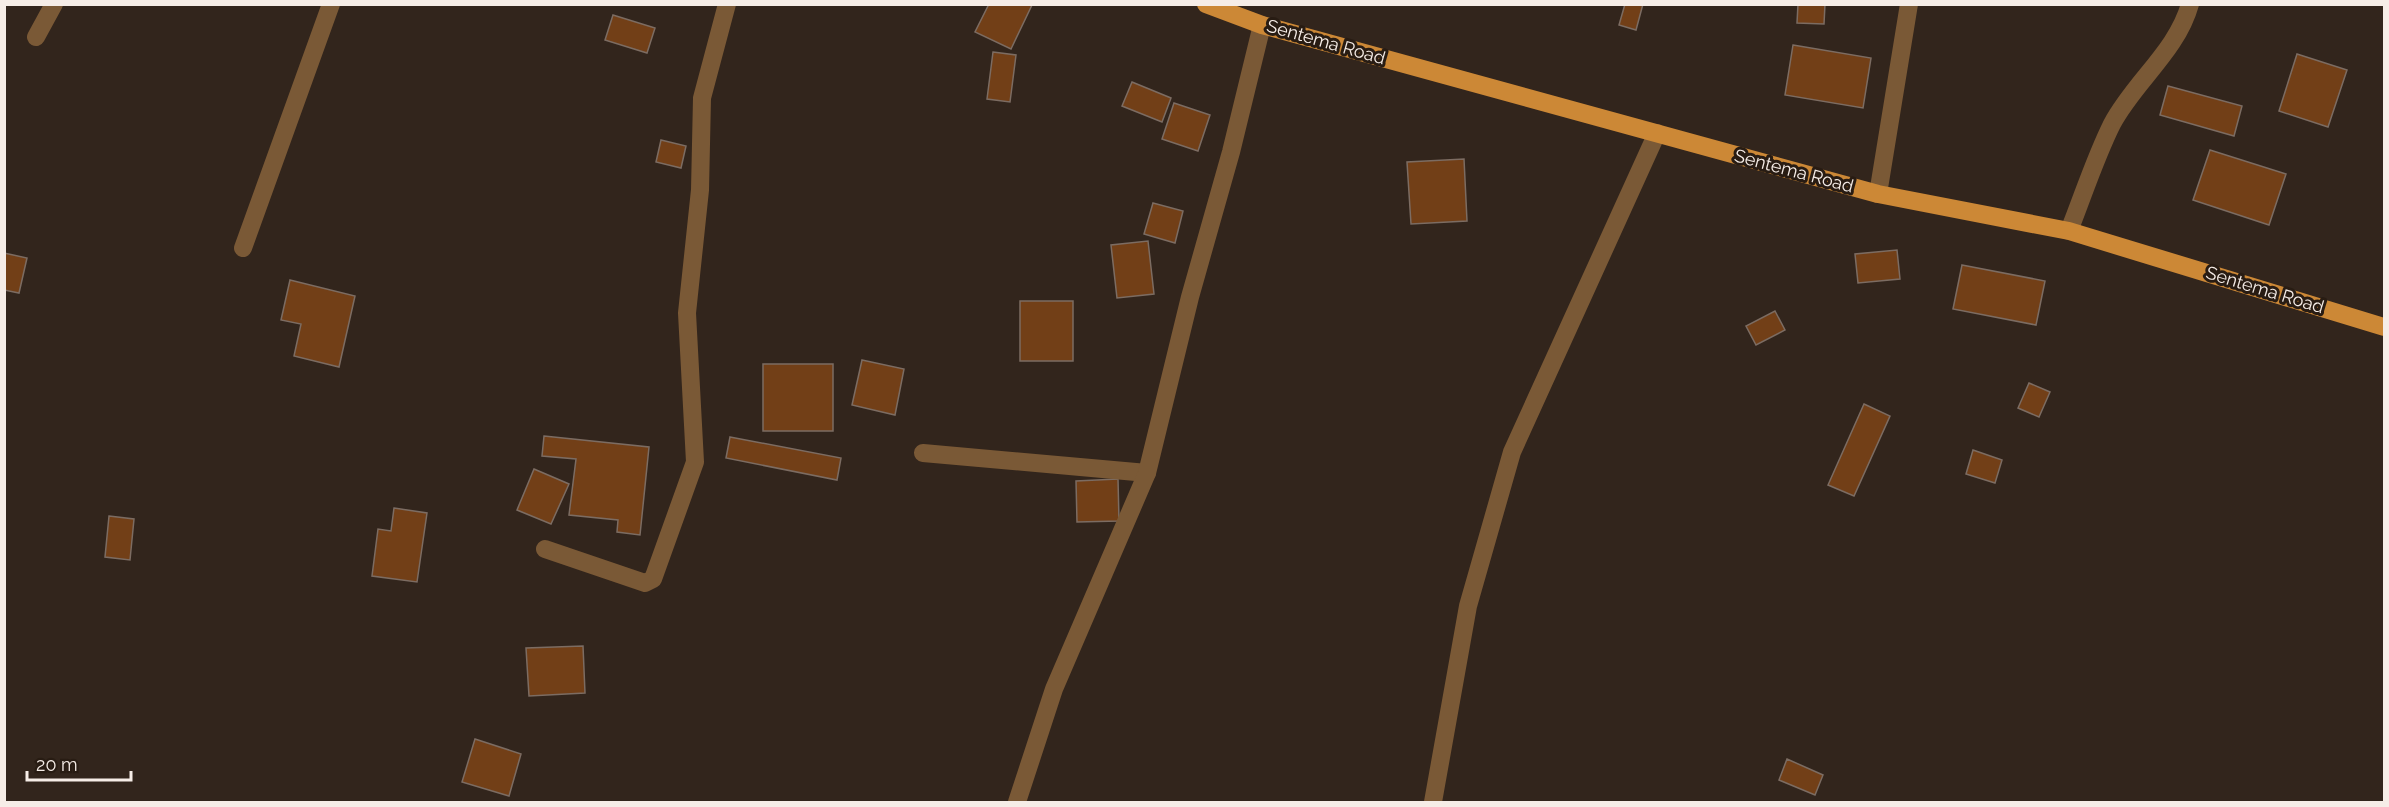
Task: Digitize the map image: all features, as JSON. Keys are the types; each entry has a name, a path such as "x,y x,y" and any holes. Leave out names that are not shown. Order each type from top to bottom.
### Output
{"main road":[{"name":"Sentema Road","path":"1215,6 1262,25 1878,194 2069,231 2385,327"}],"street":[{"path":"36,37 54,4"},
{"path":"243,248 331,4"},
{"path":"545,549 645,583 653,579 695,462 687,313 700,190 702,98 727,4"},
{"path":"1878,194 1909,4"},
{"path":"2069,231 2112,124 2128,98 2153,69 2187,16 2190,4"},
{"path":"1017,802 1054,689 1147,473 1190,297 1232,152 1262,25"},
{"path":"1433,802 1468,606 1512,452 1657,134"},
{"path":"923,453 1147,473"}],"building":[{"path":"989,4 1032,5 1011,49 975,32"},
{"path":"1625,4 1643,4 1636,30 1619,25"},
{"path":"1798,4 1825,4 1824,24 1797,23"},
{"path":"613,15 655,28 647,53 605,40"},
{"path":"1793,45 1871,58 1863,108 1785,95"},
{"path":"993,52 1016,55 1010,102 987,99"},
{"path":"2297,54 2347,70 2328,127 2279,111"},
{"path":"1132,82 1171,98 1162,122 1122,106"},
{"path":"2168,86 2242,106 2234,136 2160,115"},
{"path":"1174,103 1210,115 1198,151 1162,139"},
{"path":"661,140 686,146 681,168 656,162"},
{"path":"2210,150 2286,174 2269,225 2193,200"},
{"path":"1464,159 1467,221 1411,224 1407,162"},
{"path":"1153,203 1183,211 1175,243 1144,234"},
{"path":"1148,241 1154,294 1117,298 1111,245"},
{"path":"1897,250 1900,279 1858,283 1855,254"},
{"path":"4,253 27,258 19,293 4,290"},
{"path":"1962,265 2045,281 2036,325 1953,309"},
{"path":"290,280 355,296 339,367 294,356 301,324 281,320"},
{"path":"1020,301 1073,301 1073,361 1020,361"},
{"path":"1775,311 1785,330 1756,345 1746,326"},
{"path":"862,360 904,369 895,415 852,405"},
{"path":"763,364 833,364 833,431 763,431"},
{"path":"2029,383 2050,392 2039,417 2018,408"},
{"path":"1864,404 1890,416 1854,496 1828,485"},
{"path":"544,436 649,447 640,535 617,532 618,520 569,515 576,459 542,456"},
{"path":"730,437 841,458 837,480 726,458"},
{"path":"1973,450 2002,460 1995,483 1966,474"},
{"path":"534,469 569,484 551,524 517,510"},
{"path":"1118,479 1119,521 1077,522 1076,481"},
{"path":"394,508 427,513 417,582 372,576 378,529 391,531"},
{"path":"109,516 134,519 130,560 105,557"},
{"path":"583,646 585,693 529,696 526,648"},
{"path":"475,739 521,754 509,796 462,782"},
{"path":"1787,759 1823,775 1815,795 1779,780"}]}
